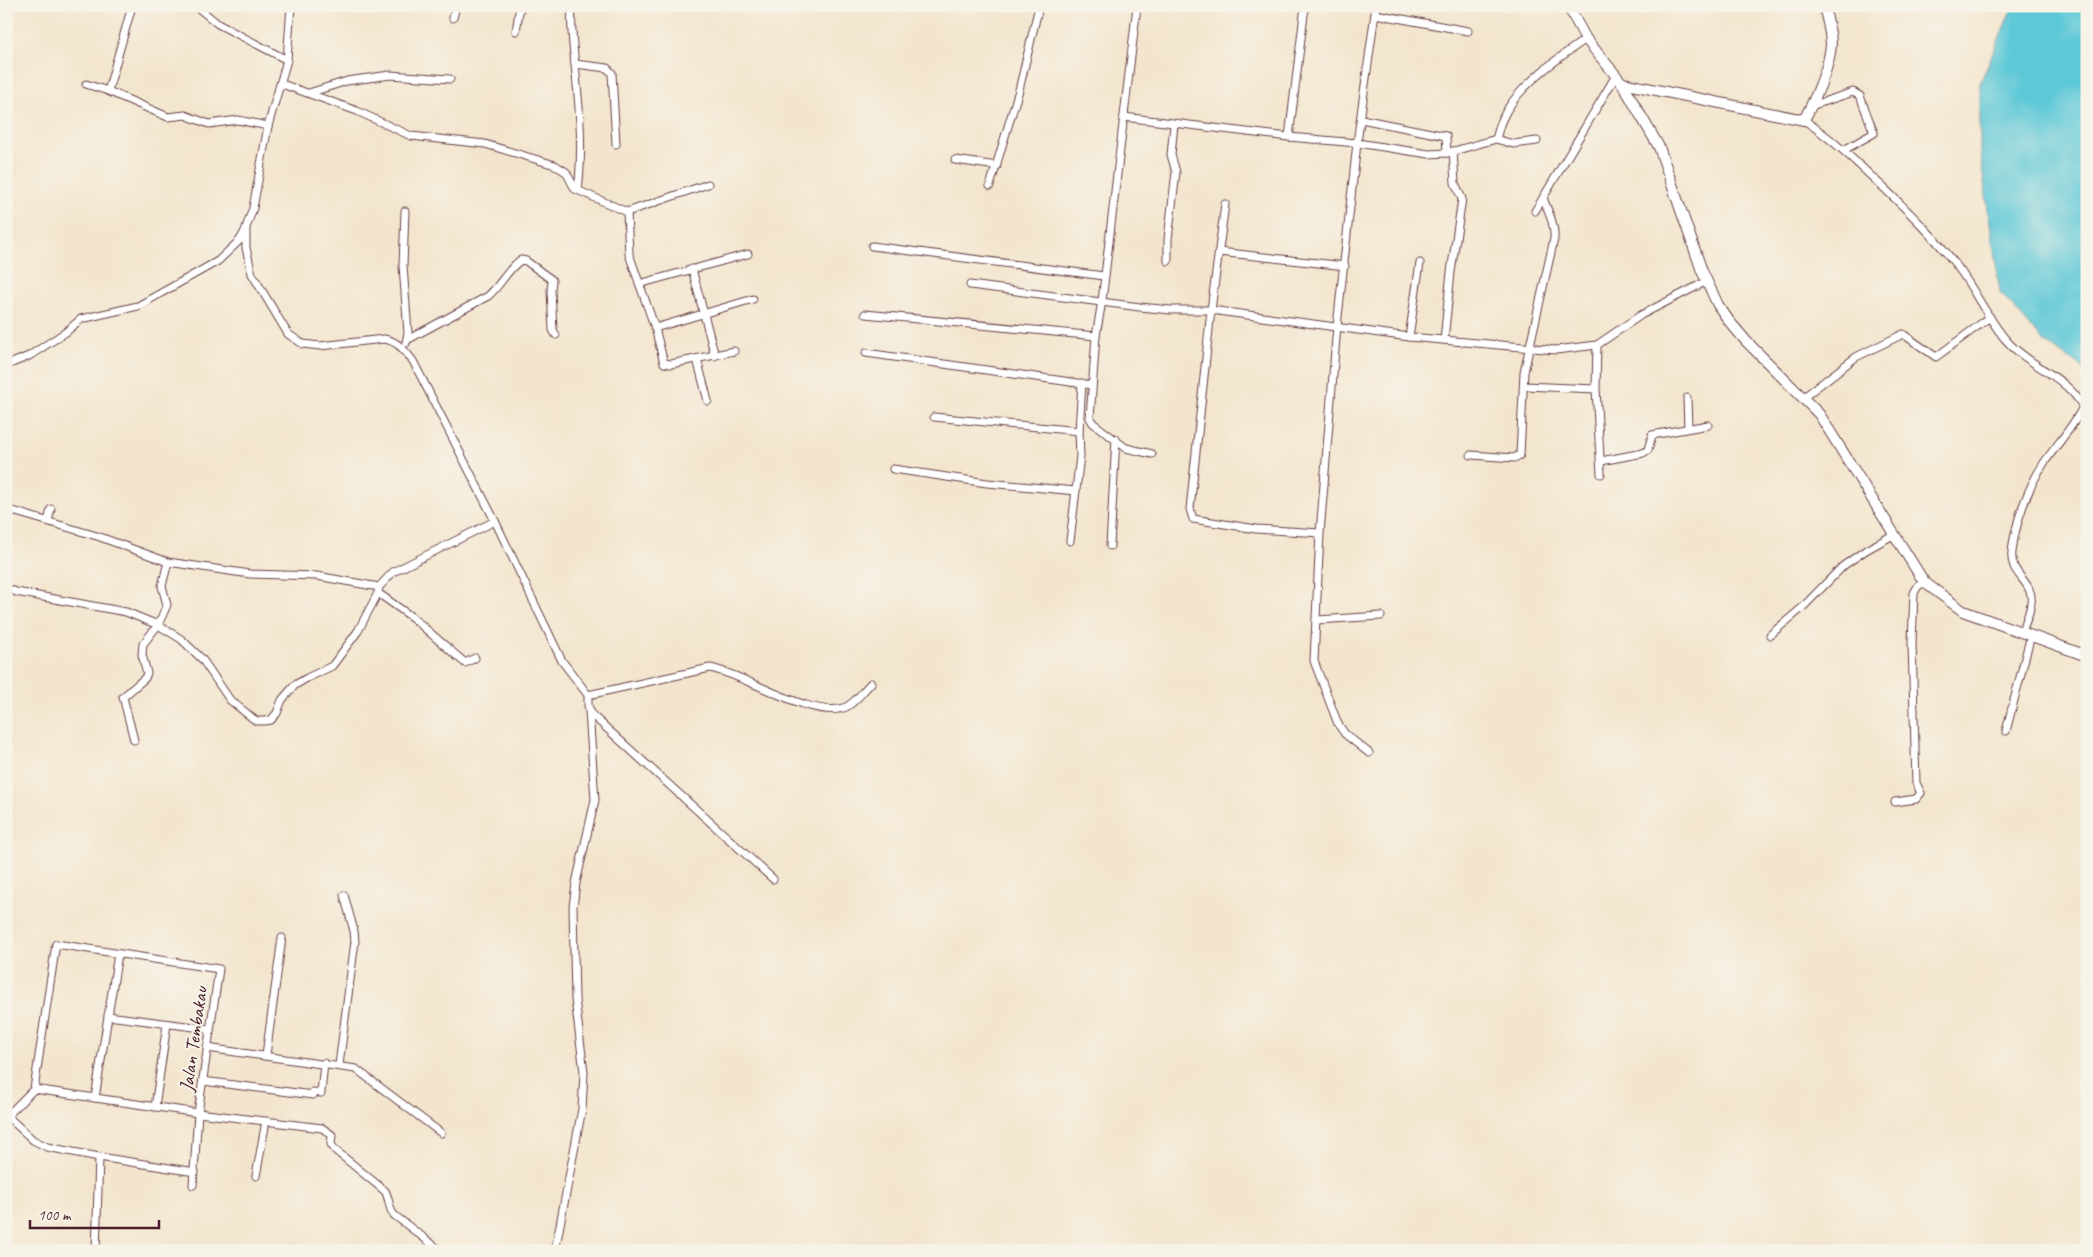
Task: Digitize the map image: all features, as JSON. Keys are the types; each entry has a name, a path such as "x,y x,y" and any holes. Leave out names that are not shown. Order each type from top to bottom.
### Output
{"main road":[{"path":"1568,6 1586,39 1619,80 1658,148 1707,281 1718,304 1729,321 1819,414 1924,582 1963,611 2087,656"},
{"path":"1619,80 1804,120 1819,92 1831,47 1824,6"}],"street":[{"path":"108,91 132,6"},
{"path":"196,6 218,24 287,60"},
{"path":"6,363 12,363 30,356 66,332 81,319 138,306 218,261 240,240 253,208 268,126 282,84 287,60 291,6"},
{"path":"453,18 456,6"},
{"path":"572,6 572,36 581,126 581,160 578,190"},
{"path":"990,186 1019,90 1039,6"},
{"path":"1137,6 1102,301 1096,336 1091,420 1126,448 1152,454"},
{"path":"1289,137 1305,6"},
{"path":"516,31 517,7"},
{"path":"1369,753 1345,734 1338,724 1314,661 1320,533 1337,326 1361,118 1376,10 1468,31"},
{"path":"1496,139 1508,108 1532,80 1562,55 1586,39"},
{"path":"575,64 607,68 612,73 616,144"},
{"path":"308,93 347,81 390,75 450,79"},
{"path":"1535,211 1619,80"},
{"path":"86,84 108,91 168,117 185,115 209,124 238,120 268,126"},
{"path":"282,84 356,112 411,136 485,144 555,165 566,172 574,187 578,190 627,212 708,184"},
{"path":"1811,106 1853,92 1860,96 1874,133 1844,150"},
{"path":"1124,117 1289,137 1358,143 1420,153 1450,152 1496,139 1512,144 1537,141"},
{"path":"1361,118 1446,136 1454,183 1462,197 1451,272 1444,340"},
{"path":"1804,120 1844,150 1934,238 1962,273 1990,317 2015,349 2064,383 2083,406 2077,418 2043,464 2026,495 2012,552 2015,570 2027,584 2031,594 2031,603 2027,634 2006,731"},
{"path":"1168,261 1168,239 1176,172 1171,149 1174,124"},
{"path":"955,160 996,166"},
{"path":"1471,455 1519,457 1528,348 1554,239 1552,218 1543,198"},
{"path":"1225,204 1211,310 1190,509 1191,517 1193,519 1256,529 1320,533"},
{"path":"405,211 404,266 407,340"},
{"path":"627,212 629,254 655,328 664,363 671,364 697,360 734,351"},
{"path":"246,228 246,248 252,274 288,334 303,344 310,346 384,339 392,340 413,361 562,660 588,695 594,800 573,907 574,970 583,1050 584,1090 555,1251"},
{"path":"872,246 1104,276"},
{"path":"1219,252 1343,266"},
{"path":"639,284 748,254"},
{"path":"398,344 406,343 407,340 488,296 496,290 521,260 526,261 552,280 553,330 556,335"},
{"path":"1409,336 1420,263"},
{"path":"692,269 715,356"},
{"path":"970,285 1170,310 1211,310 1409,336 1556,350 1597,345 1641,315 1707,281"},
{"path":"655,328 752,299"},
{"path":"865,314 1096,336"},
{"path":"1804,397 1856,357 1903,334 1936,357 1990,317"},
{"path":"1597,345 1596,389 1601,461 1600,474"},
{"path":"866,353 1092,385"},
{"path":"697,360 708,402"},
{"path":"1070,541 1080,456 1079,431 1082,383"},
{"path":"1524,386 1596,389"},
{"path":"1687,398 1688,428"},
{"path":"934,417 1079,431"},
{"path":"1601,461 1643,453 1648,450 1652,435 1708,425"},
{"path":"1110,546 1116,439"},
{"path":"892,469 987,483 1076,491"},
{"path":"6,509 100,537 168,562 250,574 317,576 379,590 465,663 475,658"},
{"path":"48,521 52,509"},
{"path":"6,588 16,592 126,612 158,625 181,639 202,660 230,700 256,721 265,721 271,720 277,713 282,700 295,685 332,666 358,631 379,590 393,572 494,521"},
{"path":"1770,635 1802,608 1847,563 1894,534"},
{"path":"134,740 123,697 145,678 147,673 142,655 143,644 158,625 167,605 162,586 168,562"},
{"path":"1895,802 1916,799 1921,793 1916,783 1912,635 1914,593 1918,586 1924,582"},
{"path":"1317,620 1381,616"},
{"path":"588,695 710,668 808,705 835,709 843,708 853,702 871,683"},
{"path":"588,706 592,716 773,880"},
{"path":"338,1065 355,940 344,895"},
{"path":"266,1055 282,938"},
{"path":"95,1098 118,954 56,944 34,1089 7,1116 40,1144 99,1157 195,1172"},
{"name":"Jalan Tembakau","path":"118,954 220,968 198,1113 193,1185"},
{"path":"108,1016 210,1029"},
{"path":"155,1107 167,1024"},
{"path":"208,1048 350,1066 362,1072 441,1132"},
{"path":"203,1081 313,1095 313,1092 321,1093 324,1063"},
{"path":"34,1089 327,1130 332,1135 331,1144 334,1150 385,1191 389,1198 390,1209 394,1215 440,1251"},
{"path":"256,1176 266,1121"},
{"path":"96,1251 99,1157"}],"water":[{"path":"2013,6 2087,6 2087,371 2043,341 2000,292 1980,154 1980,83"}]}
